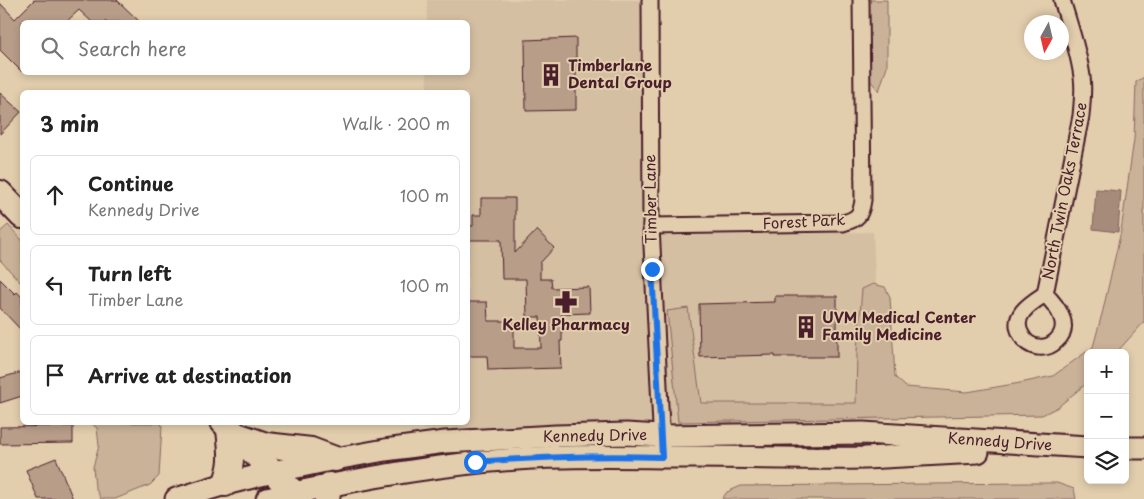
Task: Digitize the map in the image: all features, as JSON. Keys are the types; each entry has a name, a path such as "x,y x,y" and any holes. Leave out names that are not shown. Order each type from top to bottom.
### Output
{"main road":[{"path":"0,193 20,214"},
{"path":"229,428 266,445 310,450 335,458"},
{"path":"229,428 297,496"},
{"path":"225,484 232,465 229,428"},
{"name":"Kennedy Drive","path":"176,499 225,484 335,458 445,442 626,434 661,436 863,433 1084,447"},
{"name":"Kennedy Drive","path":"267,499 328,492 407,470 532,458 627,456 864,458 1084,447"},
{"path":"1129,448 1144,448"}],"street":[{"name":"Timber Lane","path":"650,0 651,226 662,457"},
{"name":"Forest Park","path":"651,226 843,223 858,217 863,200 861,0"},
{"name":"North Twin Oaks Terrace","path":"1045,294 1082,103 1082,76 1062,0"}],"shaded area":[{"path":"427,0 658,0 660,236 873,232 882,424 686,424 424,429 420,425 470,425 470,90 427,90 427,75 470,75 470,20 427,20"},
{"path":"869,0 887,0 887,66 879,91 869,79"},
{"path":"1144,77 1144,322 1120,349 1090,349 1093,347 1103,310 1121,231 1134,139 1136,82"},
{"path":"1096,189 1121,191 1118,232 1093,229"},
{"path":"8,225 20,238 20,282 0,260 0,232"},
{"path":"873,284 885,287 890,297 895,377 906,387 967,392 1053,376 1084,354 1084,385 1058,407 1042,415 678,422 667,311 688,308 701,403 856,403 857,351 862,289"},
{"path":"93,425 162,425 159,476 150,485 115,499 101,499 95,487 93,467 99,446 97,428"},
{"path":"1057,483 1074,489 1076,499 722,499 727,492 741,486"}],"building":[{"path":"34,0 117,0 138,20 90,20 79,10 68,20 20,20 20,70 0,50 0,3 15,19"},
{"name":"Timberlane Dental Group","path":"576,38 576,110 526,111 525,40"},
{"path":"0,93 20,113 0,134"},
{"path":"481,198 515,198 515,253 537,230 554,248 540,263 540,279 551,279 552,288 589,287 590,313 562,314 561,368 488,370 487,356 470,356 470,302 487,302 488,321 514,321 514,348 541,348 540,317 527,317 526,279 502,279 501,240 470,240 470,226 473,226 473,215 481,215"},
{"path":"0,279 15,294 17,292 20,295 20,329 0,308"},
{"path":"775,296 837,296 837,357 775,357 775,355 700,357 699,304 775,302"},
{"path":"20,373 20,397 0,403 0,378"},
{"path":"73,426 73,443 0,444 0,427"},
{"path":"56,458 73,499 38,499 26,470"}],"place":[{"name":"Timberlane Dental Group","path":"551,75"},
{"name":"Kelley Pharmacy","path":"566,302"},
{"name":"UVM Medical Center Family Medicine","path":"806,327"}],"route":[{"path":"475,462 532,458 662,457 652,269"}]}
